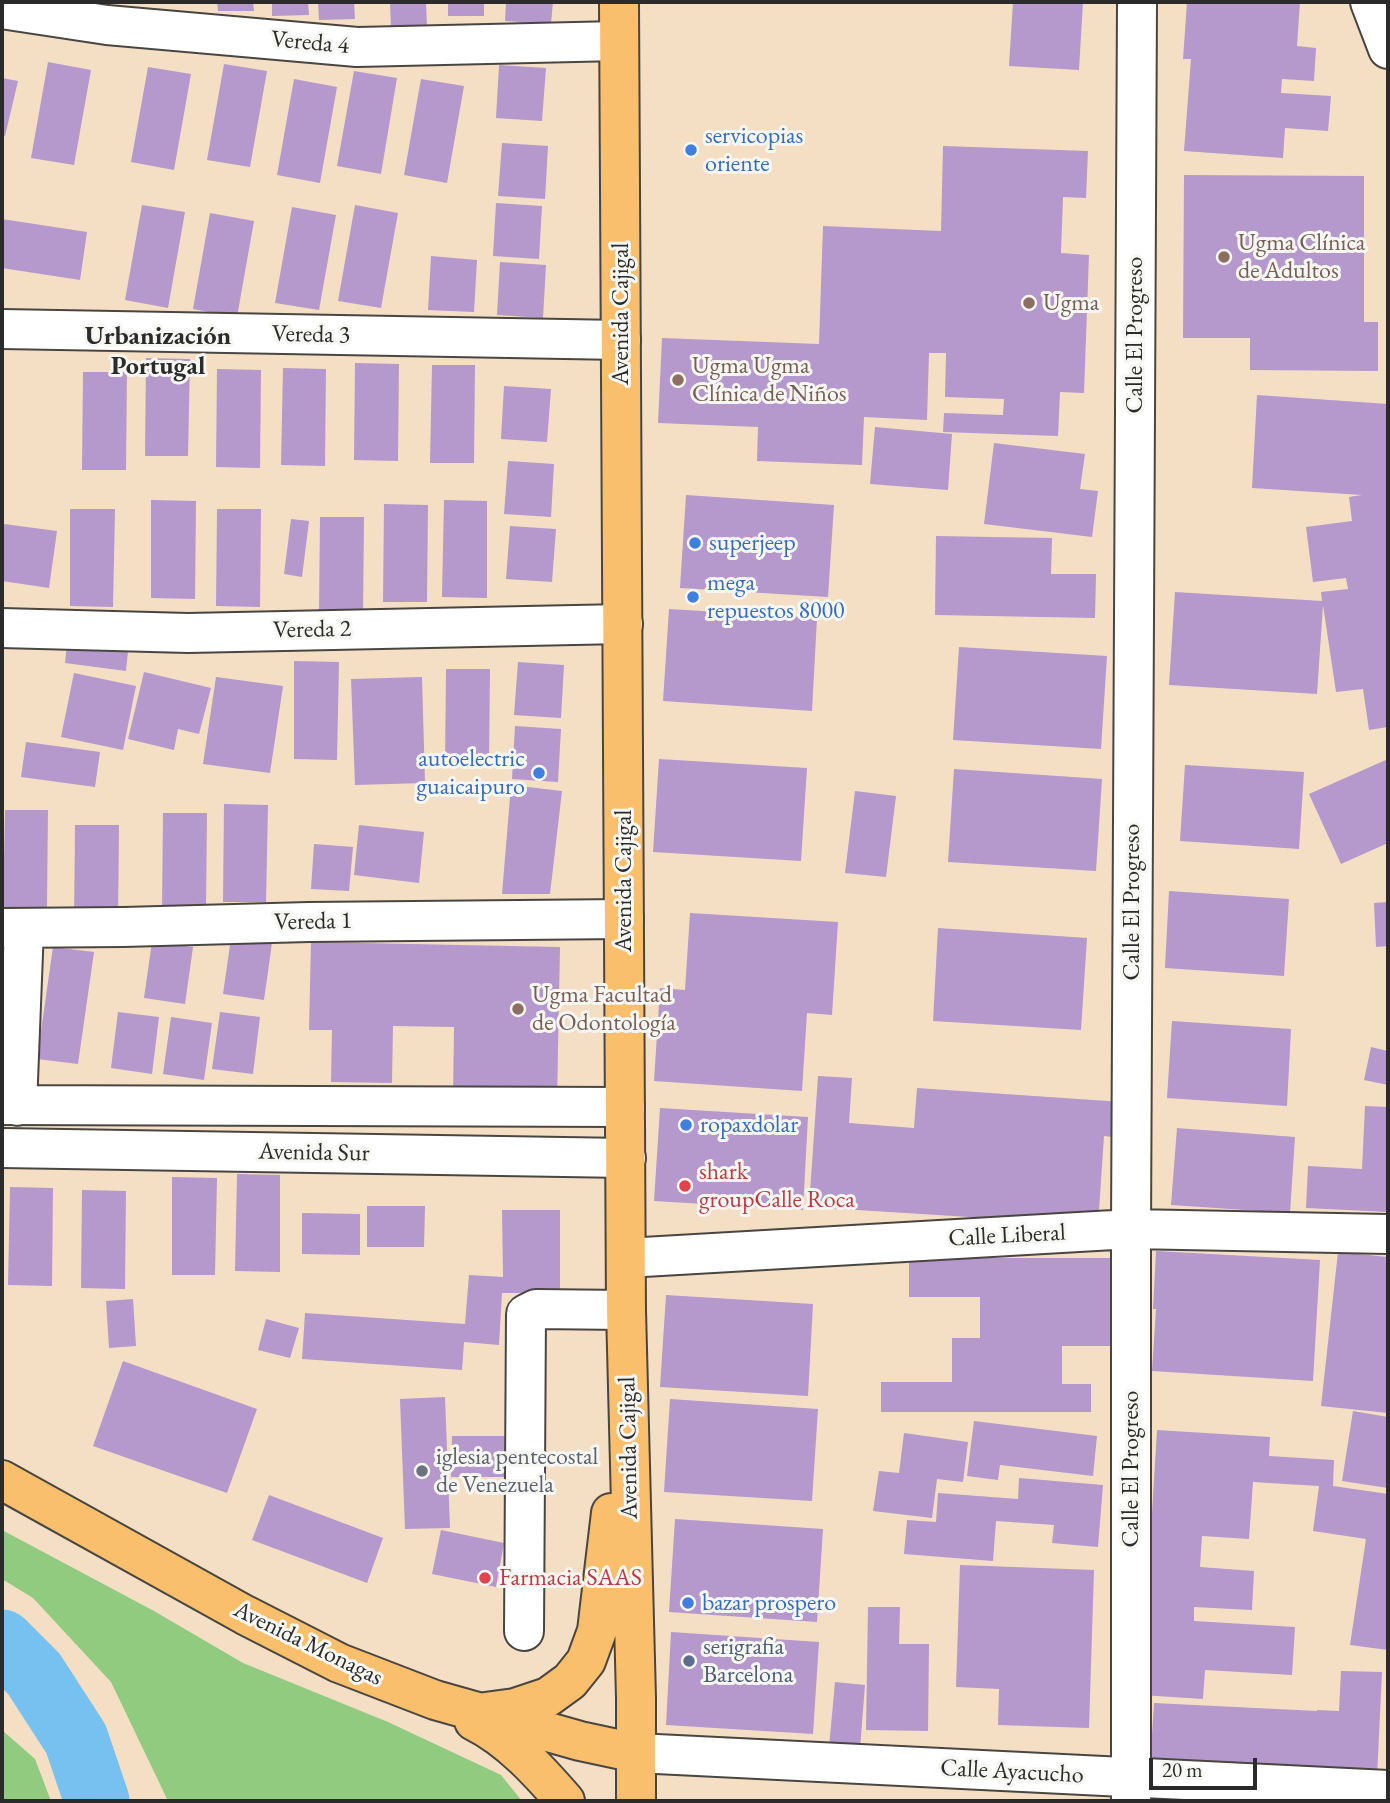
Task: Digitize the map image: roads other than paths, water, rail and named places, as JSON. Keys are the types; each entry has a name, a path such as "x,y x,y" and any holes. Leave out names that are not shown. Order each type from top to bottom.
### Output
{"main road":[{"name":"Avenida Cajigal","path":"619,2 626,1325 636,1801"},
{"path":"479,1713 515,1708 548,1697 570,1681 586,1661 597,1631 609,1541 626,1325"},
{"name":"Avenida Monagas","path":"2,1480 245,1615 339,1663 435,1700 636,1754"},
{"path":"435,1700 481,1724 517,1752 565,1801"}],"street":[{"name":"Calle El Progreso","path":"1131,1790 1137,2"},
{"path":"1370,2 1388,49"},
{"name":"Vereda 4","path":"2,9 107,25 357,47 619,41"},
{"name":"Vereda 3","path":"2,329 621,340"},
{"name":"Vereda 2","path":"2,628 188,633 623,624"},
{"name":"Vereda 1","path":"13,928 624,919"},
{"path":"9,1106 13,928"},
{"name":"Avenida Sur","path":"9,1106 625,1107"},
{"name":"Avenida Sur","path":"2,1148 626,1158"},
{"name":"Calle Liberal","path":"626,1258 1131,1229 1388,1234"},
{"path":"524,1631 526,1314 536,1308 626,1325"},
{"name":"Calle Ayacucho","path":"636,1754 1131,1790 1388,1790"}],"waterway":[{"path":"2,1642 34,1674 76,1739 97,1801"}],"place":[{"name":"servicopias oriente","path":"691,150"},
{"name":"Ugma Clínica de Adultos","path":"1224,257"},
{"name":"Ugma","path":"1029,303"},
{"name":"Ugma Ugma Clínica de Niños","path":"678,380"},
{"name":"superjeep","path":"695,543"},
{"name":"mega repuestos 8000","path":"693,597"},
{"name":"autoelectric guaicaipuro","path":"539,773"},
{"name":"Ugma Facultad de Odontología","path":"518,1009"},
{"name":"ropaxdolar","path":"686,1125"},
{"name":"shark groupCalle Roca","path":"685,1186"},
{"name":"iglesia pentecostal de Venezuela","path":"422,1471"},
{"name":"Farmacia SAAS","path":"485,1578"},
{"name":"bazar prospero","path":"688,1603"},
{"name":"serigrafia Barcelona","path":"689,1661"}],"district":[{"name":"Urbanización Portugal","path":"158,352"}]}
